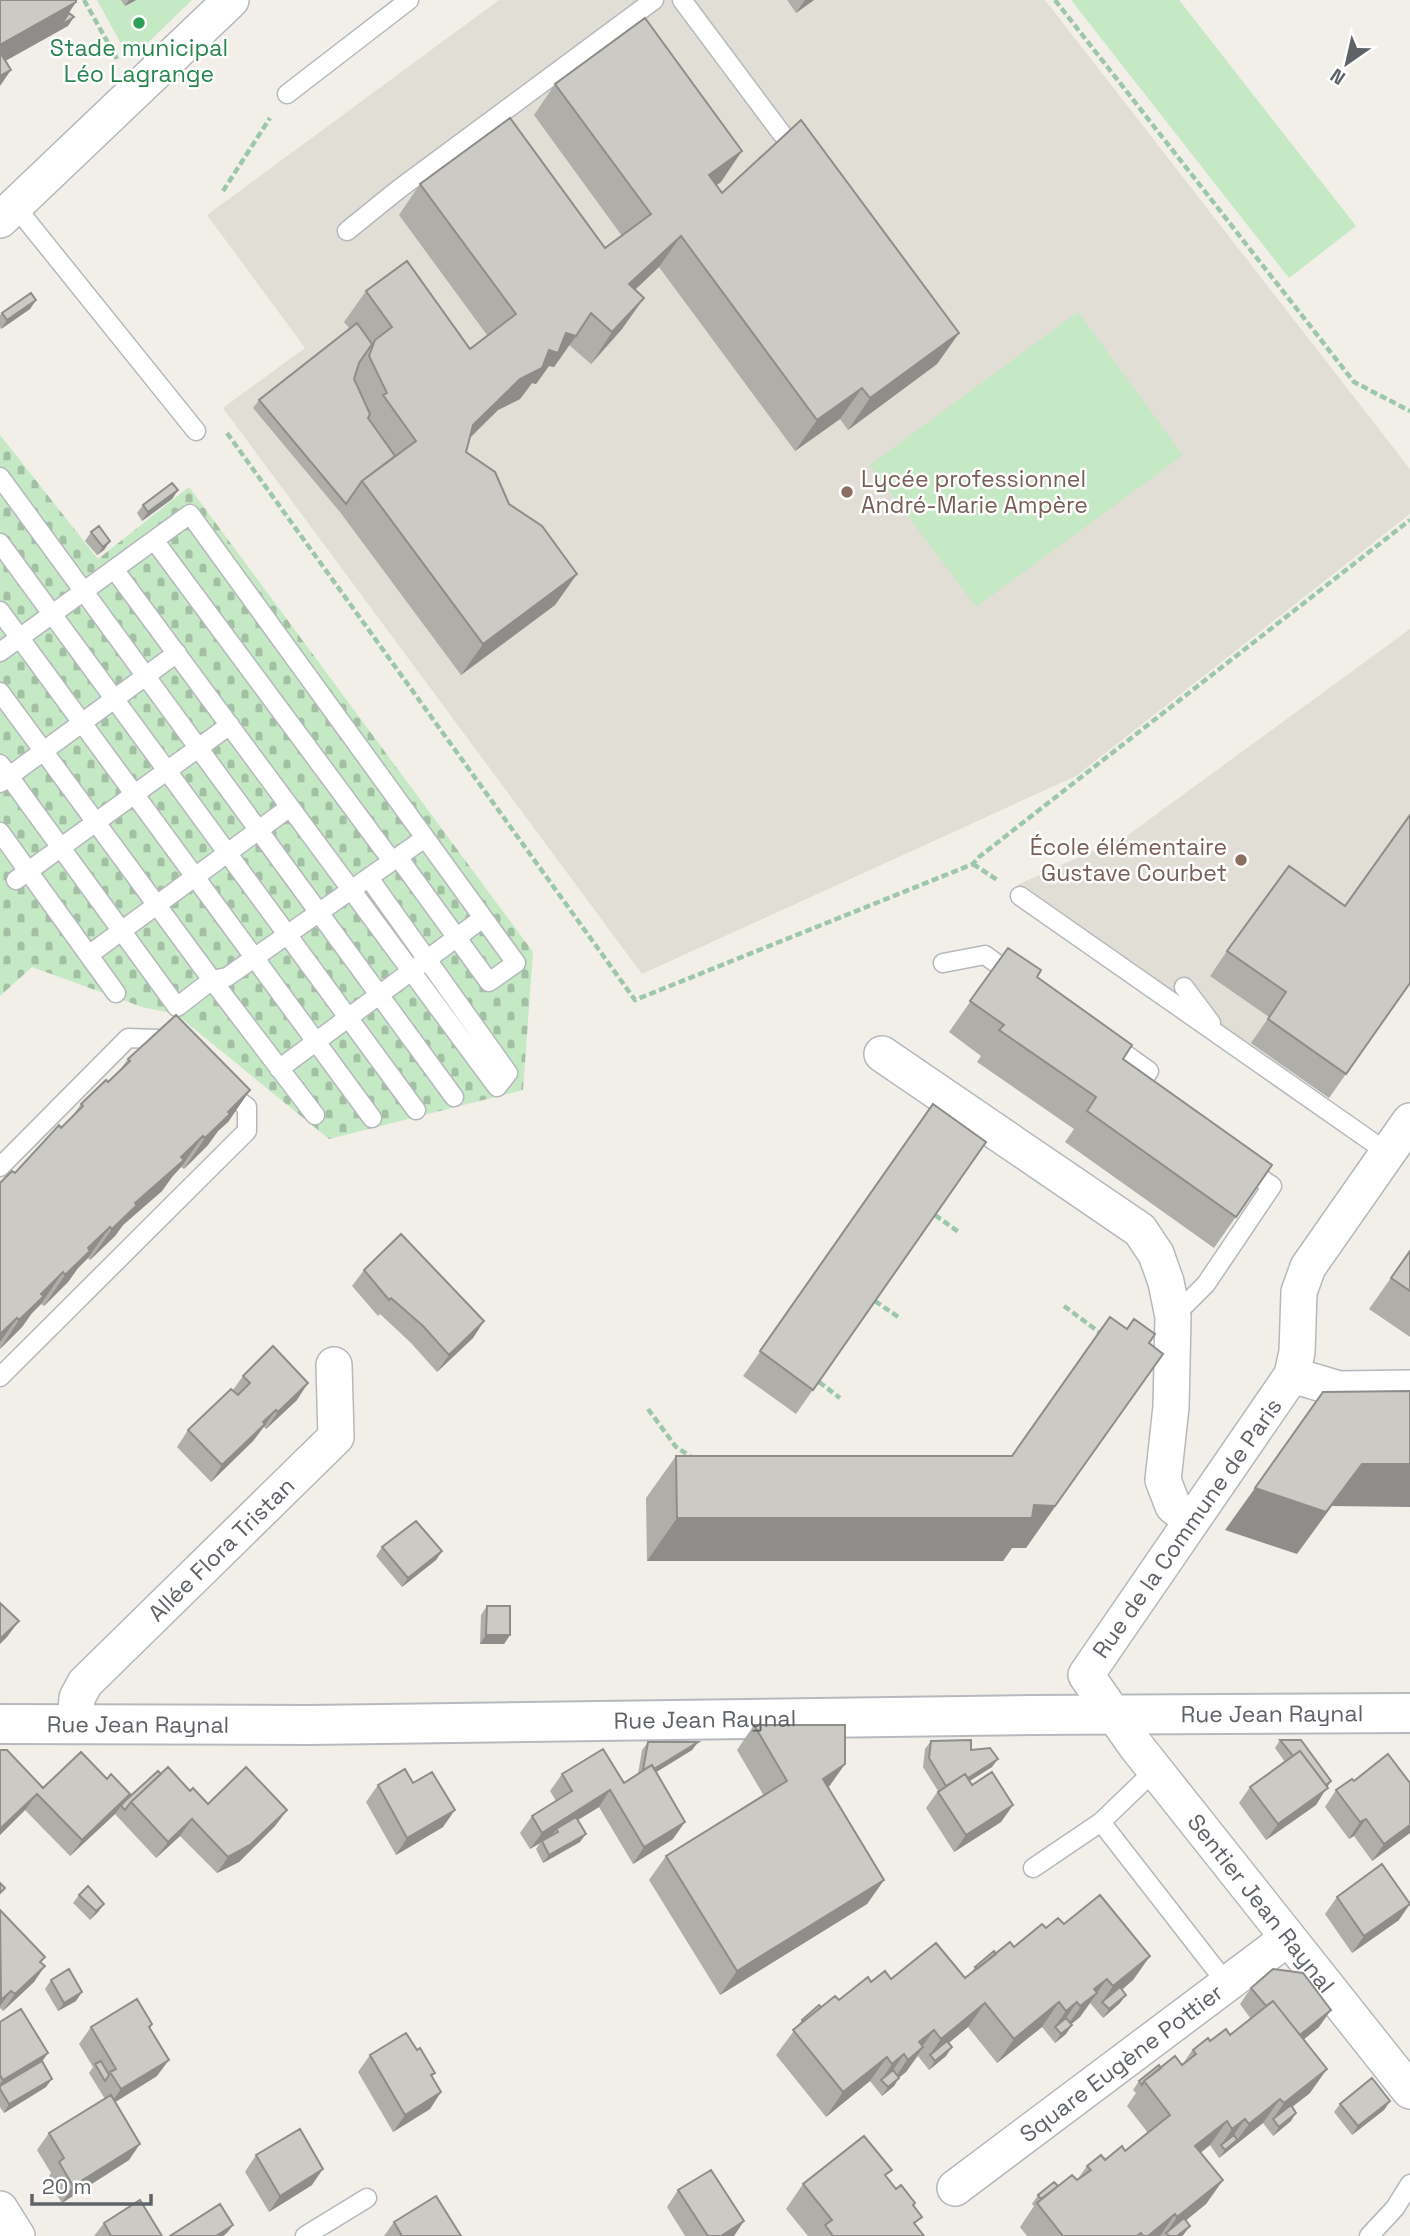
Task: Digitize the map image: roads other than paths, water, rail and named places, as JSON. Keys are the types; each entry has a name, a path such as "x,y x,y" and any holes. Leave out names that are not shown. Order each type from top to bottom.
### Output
{"street":[{"path":"8,213 231,0"},
{"path":"882,1054 1140,1230 1156,1255 1166,1282 1173,1317 1171,1407 1163,1480 1173,1506 1191,1520"},
{"name":"Rue de la Commune de Paris","path":"1114,1714 1086,1675 1292,1375 1297,1352 1299,1292 1308,1267 1410,1121"},
{"name":"Allée Flora Tristan","path":"75,1724 78,1698 85,1684 336,1437 334,1365"},
{"name":"Rue de la Commune de Paris","path":"1292,1375 1339,1389 1410,1388"},
{"name":"Rue Jean Raynal","path":"0,1724 309,1726 1114,1714 1410,1713"},
{"name":"Sentier Jean Raynal","path":"1114,1714 1155,1770 1410,2091"},
{"name":"Square Eugène Pottier","path":"955,2188 1288,1938"},
{"path":"0,2209 17,2236"}],"lane":[{"path":"286,94 409,0"},
{"path":"347,232 399,189 654,0"},
{"path":"682,0 782,134"},
{"path":"8,213 196,431"},
{"path":"3,486 84,591 454,1097"},
{"path":"0,652 190,513 516,963 489,982 154,540"},
{"path":"0,543 416,1110"},
{"path":"114,569 497,1087 508,1073 369,878"},
{"path":"0,611 372,1118"},
{"path":"177,653 44,751 3,775 61,848 177,1007 212,980 227,977 255,958 425,838"},
{"path":"0,692 315,1115"},
{"path":"22,876 230,725"},
{"path":"90,954 290,807"},
{"path":"0,832 22,876 90,954 116,993"},
{"path":"1020,896 1388,1153"},
{"path":"279,1069 484,918"},
{"path":"943,963 985,955 1029,986"},
{"path":"1184,987 1221,1036"},
{"path":"1095,1032 1149,1071 1136,1090 1159,1106"},
{"path":"0,1167 128,1038 159,1039 181,1056"},
{"path":"0,1377 247,1131 247,1107 214,1082"},
{"path":"1173,1317 1206,1284 1272,1186 1227,1154"},
{"path":"1033,1868 1101,1822 1155,1770"},
{"path":"1101,1822 1227,1984"},
{"path":"1369,2236 1395,2208 1410,2184"},
{"path":"305,2236 367,2198"}],"place":[{"name":"Stade municipal Léo Lagrange","path":"139,23"},
{"name":"Lycée professionnel André-Marie Ampère","path":"847,492"},
{"name":"École élémentaire Gustave Courbet","path":"1241,860"}]}
